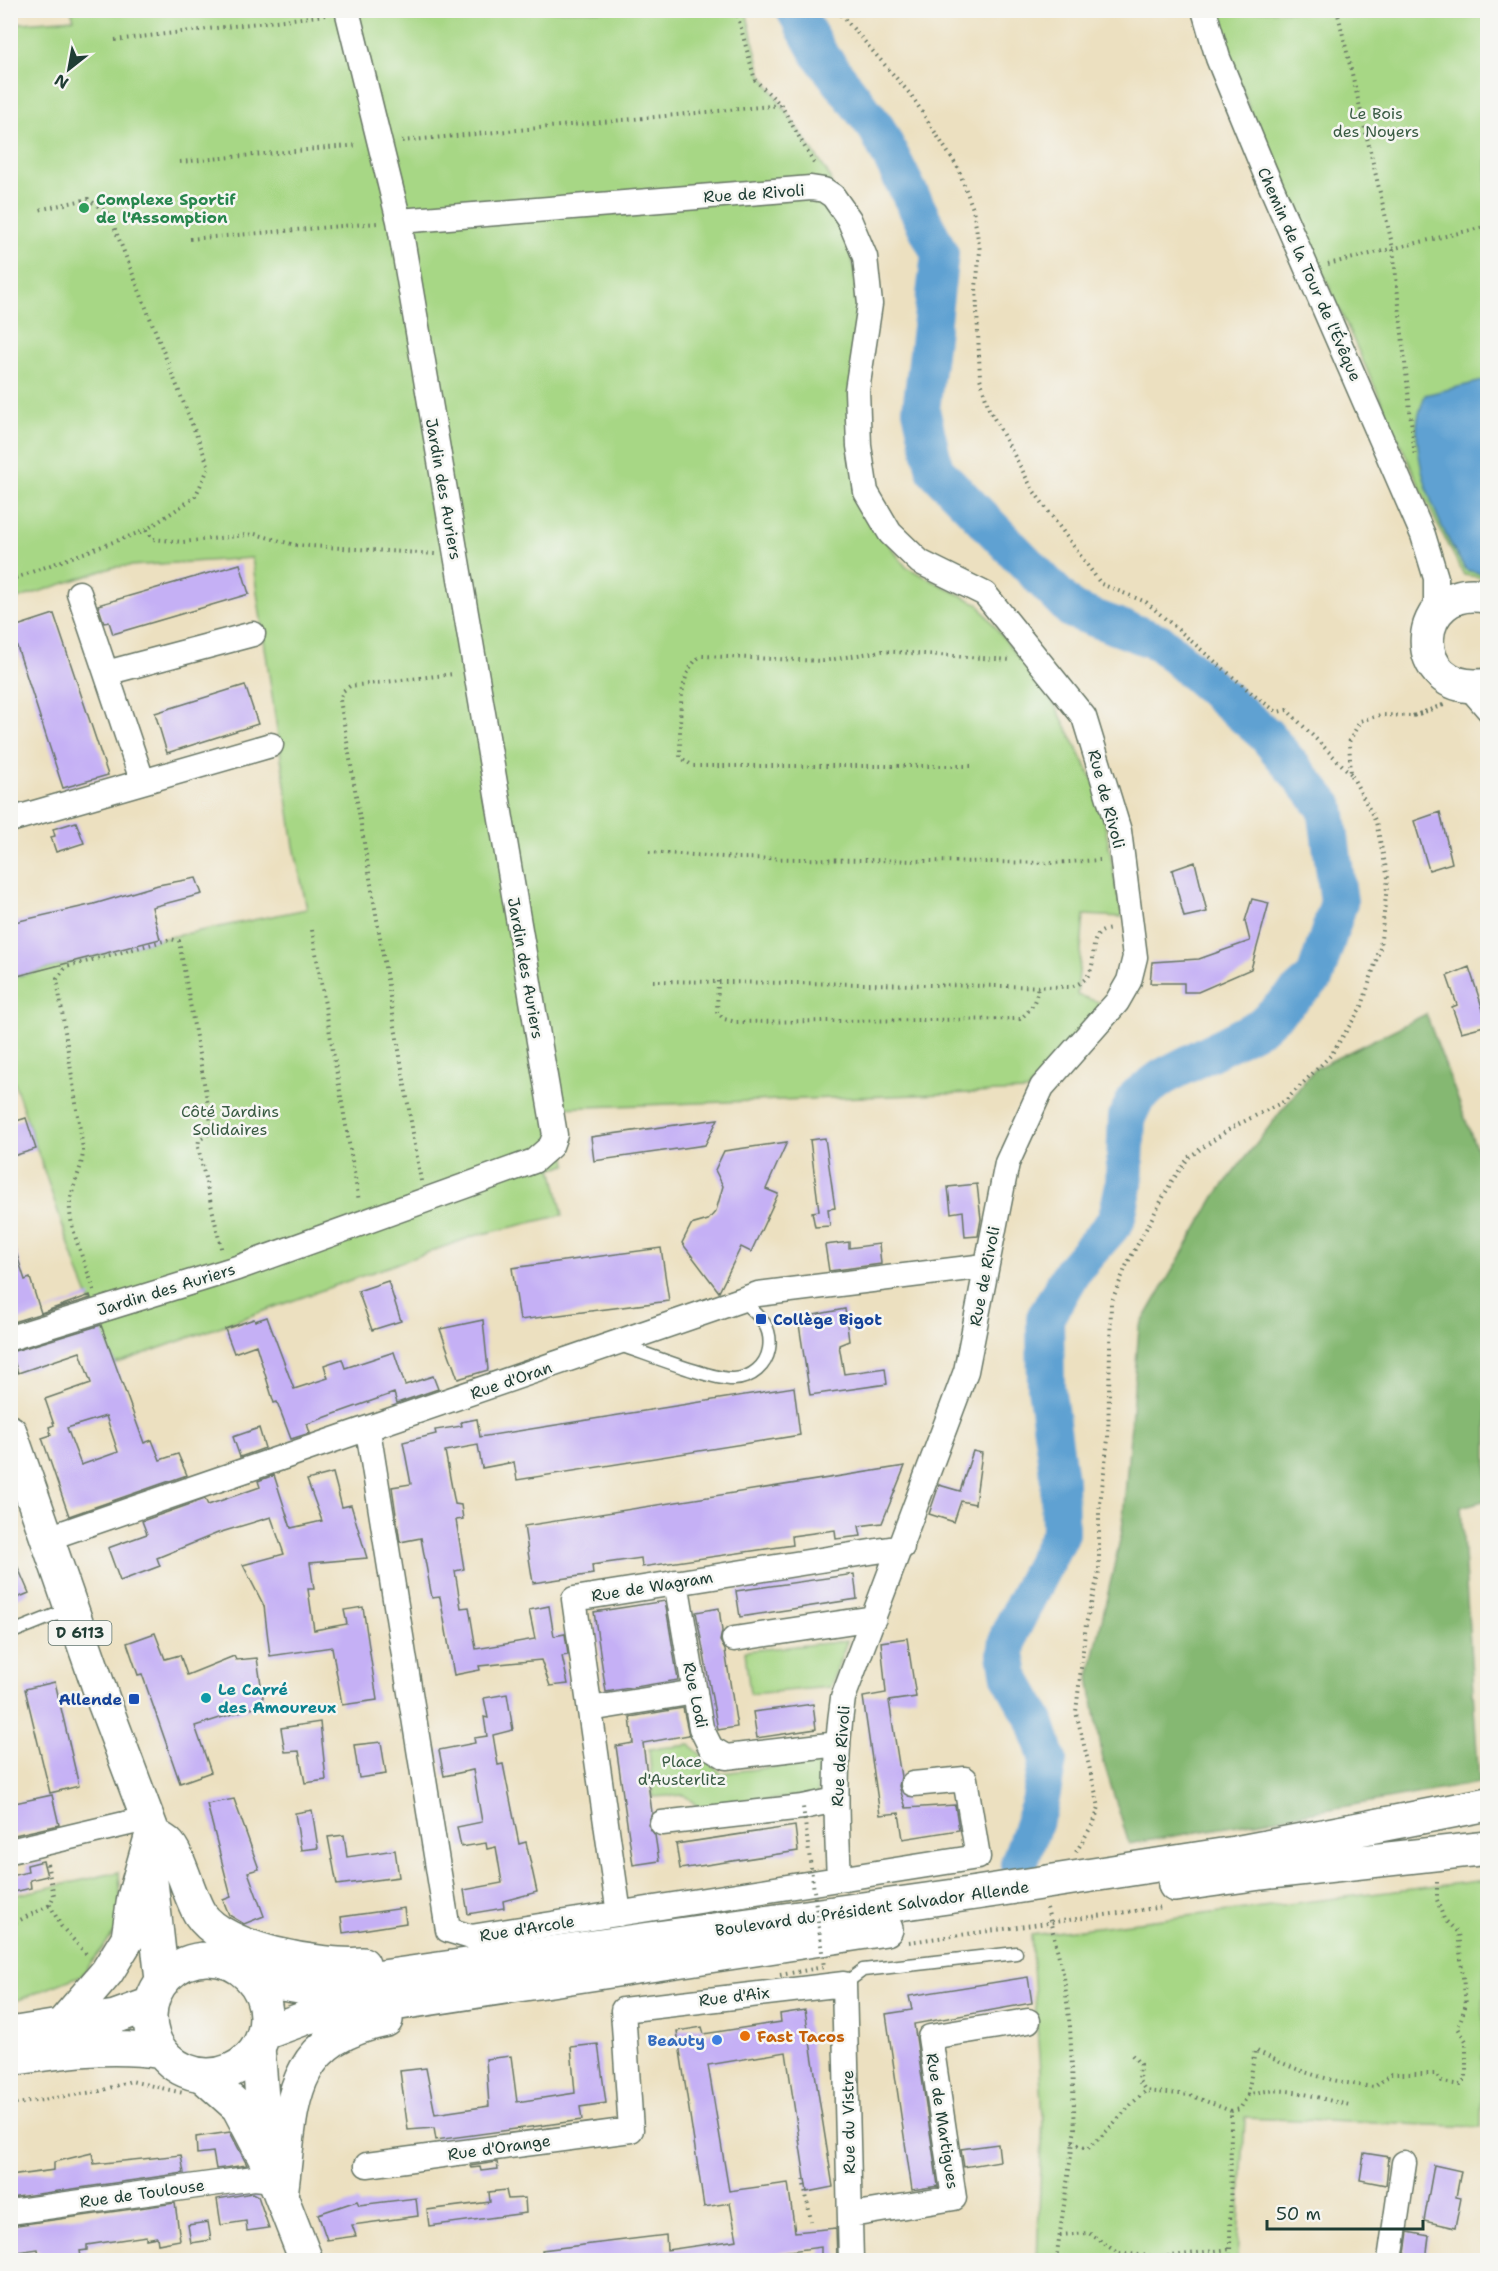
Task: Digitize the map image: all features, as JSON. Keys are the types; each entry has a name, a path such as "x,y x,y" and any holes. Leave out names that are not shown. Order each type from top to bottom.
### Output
{"main road":[{"path":"1468,698 1437,672 1429,658 1425,644 1428,626 1436,611 1450,600 1477,595"},
{"name":"D 6113","path":"10,1432 149,1827 162,1856 175,1905 187,1924 218,1959"},
{"name":"Boulevard du Président Salvador Allende","path":"253,1979 305,1988 976,1893 1235,1853 1488,1804"},
{"path":"60,2027 107,1972 128,1938 149,1827 170,1845 200,1914 213,1927 252,1946 338,1966 481,1950 896,1890 976,1893"},
{"name":"D 6113","path":"149,1827 157,1992"},
{"name":"Boulevard du Président Salvador Allende","path":"197,2085 234,2069 248,2060 262,2040 308,2017 1261,1873 1488,1848"},
{"path":"10,2034 115,2017 157,1992 174,1970 187,1962 218,1959"},
{"name":"Boulevard du Président Salvador Allende","path":"218,1959 232,1963 253,1979 266,2004 262,2040"},
{"path":"275,2181 302,2071 321,2046 358,2025 443,2009 478,1990"},
{"path":"157,1992 151,2029 162,2052 197,2085 238,2107 275,2181 306,2260"},
{"path":"262,2040 262,2099 271,2136 275,2181"},
{"path":"10,2059 74,2049 121,2047 162,2052"}],"street":[{"name":"Chemin de la Tour de l'Évêque","path":"1204,10 1218,58 1423,535 1436,578 1436,611"},
{"name":"Jardin des Auriers","path":"10,1338 100,1308 118,1306 226,1271 534,1161 551,1146 555,1135 399,221 348,11"},
{"name":"Rue de Rivoli","path":"399,221 811,188 824,190 833,196 849,219 865,257 870,304 857,390 859,446 866,492 890,533 920,562 985,594 1084,717 1119,831 1135,957 1129,981 1117,1002 1042,1087 1007,1163 966,1371 902,1547 843,1698 838,1744 836,1800 839,1878"},
{"name":"Chemin de la Tour de l'Évêque","path":"1423,535 1440,565 1477,595"},
{"path":"79,593 142,780"},
{"path":"106,673 253,634"},
{"path":"10,820 142,780 271,745"},
{"name":"Rue d'Oran","path":"48,1538 759,1294 985,1266"},
{"name":"Rue d'Arcole","path":"368,1430 448,1930 471,1937 978,1857 965,1779 913,1784"},
{"name":"Rue de Wagram","path":"619,1914 574,1599 902,1547"},
{"name":"Rue Lodi","path":"676,1582 701,1728 711,1748 726,1757 838,1744"},
{"path":"734,1639 874,1618"},
{"path":"590,1709 695,1692"},
{"path":"662,1823 803,1807 836,1800"},
{"path":"10,1851 149,1827"},
{"name":"Rue d'Aix","path":"631,2130 623,2010 844,1984"},
{"name":"Rue du Vistre","path":"844,1984 851,2260"},
{"name":"Rue de Martigues","path":"850,2215 954,2198 930,2037 1028,2021"},
{"name":"Rue d'Orange","path":"367,2165 631,2130"},
{"path":"1390,2260 1404,2163"},
{"name":"Rue de Toulouse","path":"10,2212 254,2178 275,2181"}],"lane":[{"path":"616,1344 722,1378 744,1378 762,1366 768,1355 769,1334 767,1325 759,1315 741,1300"},
{"path":"10,1633 71,1608"},
{"path":"844,1984 862,1970 1016,1953"}],"path":[{"path":"736,10 754,80 781,105 822,178 824,190"},
{"path":"837,10 911,95 958,168 973,209 980,251 976,298 980,378 988,409 1033,490 1101,584 1146,602 1255,696 1277,712 1287,710 1351,774 1376,822 1388,878 1380,948 1362,1006 1330,1055 1286,1101 1231,1128 1189,1157 1172,1181 1133,1254 1111,1303 1108,1439 1099,1512 1099,1572 1086,1624 1076,1712 1099,1807 1094,1822 1074,1855"},
{"path":"1337,10 1393,248 1419,475 1402,485"},
{"path":"115,40 348,11"},
{"path":"180,162 781,105"},
{"path":"10,580 146,530 195,497 209,467 110,214 88,199 38,210"},
{"path":"190,239 399,221"},
{"path":"1308,268 1488,225"},
{"path":"146,530 153,539 168,541 183,542 255,534 295,545 456,556"},
{"path":"971,766 693,766 683,762 680,757 683,683 688,669 701,656 823,661 882,651 1008,661 1035,658"},
{"path":"424,1200 340,700 343,691 350,686 476,671"},
{"path":"1351,774 1349,742 1360,721 1380,715 1413,716 1468,698"},
{"path":"649,852 738,858 1041,863 1122,859"},
{"path":"653,981 1070,987 1083,984 1092,973 1094,944 1098,935 1104,930 1130,926"},
{"path":"312,930 363,1222"},
{"path":"100,1308 71,1217 70,1203 83,1164 83,1149 57,979 66,967 171,939 178,941 212,1128 210,1133 199,1140 198,1147 226,1271"},
{"path":"718,981 717,1012 724,1019 736,1022 1020,1018 1031,1010 1036,999 1038,985"},
{"path":"780,1975 824,1967 803,1807"},
{"path":"10,1924 50,1905 54,1895 43,1844"},
{"path":"1072,2142 1087,2149 1105,2134 1124,2109 1146,2091 1190,2095 1231,2111 1240,2109 1248,2095 1255,2050 1292,2069 1334,2082 1374,2087 1391,2074 1435,2074 1442,2082 1460,2085 1466,2078 1466,2041 1458,2028 1466,2004 1458,1933 1444,1919 1437,1900 1437,1872"},
{"path":"50,1905 61,1926 85,1953 107,1972"},
{"path":"1046,1905 1064,1977 1070,2027 1075,2128 1056,2260"},
{"path":"1132,2055 1140,2064 1139,2081 1146,2091"},
{"path":"10,2105 100,2091 131,2081 197,2085"},
{"path":"1248,2095 1266,2089 1303,2091 1330,2101 1350,2105"},
{"path":"1230,2260 1231,2111"},
{"path":"803,2178 811,2220"},
{"path":"1060,2235 1089,2233 1118,2253 1163,2257 1231,2249"}],"green space":[{"name":"Côté Jardins Solidaires","path":"71,10 746,11 761,74 829,175 855,270 857,330 874,525 906,567 978,604 1056,707 1099,792 1122,917 1084,915 1077,995 1105,1004 1027,1091 559,1108 567,1165 552,1168 563,1215 474,1236 115,1364 78,1271 11,1073 11,978 160,939 307,909 294,846 252,558 114,567 11,601 11,24 74,19"},
{"name":"Le Bois des Noyers","path":"1215,11 1487,11 1487,578 1464,575 1436,522 1251,114"},
{"path":"1426,1014 1487,1177 1487,1500 1461,1507 1479,1783 1129,1844 1103,1760 1089,1677 1122,1531 1139,1328 1216,1195 1314,1069"},
{"path":"847,1641 830,1687 750,1694 745,1651"},
{"name":"Place d'Austerlitz","path":"690,1745 721,1773 819,1762 818,1794 701,1809 684,1795 653,1797 649,1749"},
{"path":"119,1872 122,1923 82,1975 11,2003 11,1896"},
{"path":"1486,1880 1481,2127 1245,2118 1237,2260 1037,2260 1043,2117 1031,1935"}],"water":[{"path":"1488,380 1487,575 1466,570 1447,538 1425,483 1417,426 1425,395"}],"building":[{"path":"240,564 249,594 113,634 109,622 104,623 98,605"},
{"path":"54,614 108,775 63,788 11,628"},
{"path":"245,685 258,724 167,753 155,713"},
{"path":"1440,812 1452,863 1429,870 1414,821"},
{"path":"76,822 84,843 56,852 51,837 55,836 53,829"},
{"path":"1195,862 1207,912 1184,917 1172,870"},
{"path":"196,878 202,894 152,907 160,939 10,978 10,923 94,904 158,885"},
{"path":"1252,899 1269,903 1251,969 1198,992 1184,992 1184,983 1150,983 1152,962 1199,959 1250,941 1245,921"},
{"path":"1469,967 1488,1025 1461,1032 1452,1007 1457,1005 1447,976"},
{"path":"26,1118 36,1149 10,1157 10,1123"},
{"path":"718,1119 705,1145 594,1161 591,1137"},
{"path":"825,1138 835,1208 828,1209 830,1226 815,1227 812,1212 819,1211 810,1140"},
{"path":"787,1142 766,1189 778,1194 751,1252 741,1247 719,1292 682,1243 691,1225 708,1220 716,1211 723,1186 715,1170 724,1151"},
{"path":"977,1184 981,1219 978,1236 965,1237 963,1211 951,1213 948,1187"},
{"path":"849,1242 849,1248 879,1244 881,1264 829,1271 825,1245"},
{"path":"14,1246 25,1280 30,1278 41,1313 90,1295 91,1298 13,1322 10,1312 10,1247"},
{"path":"661,1248 669,1301 520,1320 512,1268"},
{"path":"388,1281 401,1321 372,1330 358,1291"},
{"path":"845,1309 849,1341 839,1345 844,1374 885,1368 887,1384 810,1395 798,1318"},
{"path":"267,1317 294,1389 328,1378 324,1365 342,1359 345,1368 394,1352 405,1385 433,1376 438,1389 397,1403 394,1393 307,1424 310,1433 291,1439 277,1402 274,1403 256,1345 234,1353 225,1329"},
{"path":"483,1320 488,1370 458,1379 440,1329"},
{"path":"101,1325 144,1443 152,1440 160,1460 178,1454 187,1475 69,1516 42,1438 51,1435 49,1427 54,1425 45,1399 91,1383 80,1352 18,1373 11,1352","holes":["106,1416 118,1452 81,1465 67,1428"]},
{"path":"794,1387 800,1435 517,1480 514,1462 482,1468 478,1445 445,1451 455,1504 461,1505 463,1519 456,1520 464,1569 455,1571 461,1608 469,1607 476,1649 535,1639 529,1610 549,1606 554,1636 565,1634 568,1655 562,1656 568,1684 550,1686 541,1660 479,1666 480,1670 454,1675 440,1597 432,1598 421,1538 400,1542 392,1487 411,1484 403,1442 436,1434 435,1430 462,1426 461,1422 477,1419 480,1437"},
{"path":"259,1428 265,1448 240,1457 233,1437"},
{"path":"973,1451 982,1453 975,1504 961,1501 954,1522 929,1514 939,1485 960,1491"},
{"path":"905,1466 882,1523 859,1526 861,1536 836,1539 835,1530 792,1536 793,1545 642,1567 641,1558 592,1565 593,1574 533,1583 524,1526"},
{"path":"333,1473 342,1507 351,1505 367,1558 310,1563 314,1589 308,1589 314,1630 347,1624 344,1610 363,1607 377,1700 342,1705 332,1647 270,1656 264,1606 243,1565 284,1554 271,1517 218,1533 157,1558 160,1566 120,1581 108,1548 147,1534 142,1521 205,1499 208,1505 260,1487 258,1481 274,1475 291,1528 322,1521 307,1480"},
{"path":"10,1549 29,1593 10,1601"},
{"path":"854,1574 857,1599 740,1617 736,1591"},
{"path":"665,1601 678,1680 606,1692 594,1612"},
{"path":"719,1608 722,1631 720,1641 725,1650 737,1727 718,1730 696,1612"},
{"name":"Le Carré des Amoureux","path":"155,1633 165,1659 180,1655 187,1675 234,1656 236,1660 257,1658 264,1704 195,1726 211,1772 180,1783 142,1674 138,1675 127,1643"},
{"path":"907,1638 916,1697 889,1701 901,1777 899,1786 906,1808 955,1805 959,1830 903,1839 899,1813 880,1815 863,1697 886,1693 881,1642"},
{"path":"55,1682 79,1786 50,1793 25,1689"},
{"path":"507,1694 513,1730 493,1735 498,1765 503,1764 519,1844 526,1842 537,1892 503,1901 504,1908 468,1914 464,1890 502,1883 496,1847 487,1849 486,1843 461,1847 457,1827 482,1822 473,1770 444,1776 439,1750 475,1743 474,1738 487,1736 484,1717 488,1718 484,1698"},
{"path":"813,1704 816,1729 757,1738 753,1712"},
{"path":"683,1708 689,1735 643,1743 652,1813 648,1825 655,1835 659,1861 633,1865 616,1746 633,1743 630,1717"},
{"path":"320,1722 326,1780 305,1783 299,1751 285,1752 281,1728"},
{"path":"381,1742 386,1774 359,1778 354,1745"},
{"path":"52,1795 59,1825 10,1836 10,1804"},
{"path":"234,1799 259,1869 248,1872 264,1916 244,1924 229,1915 223,1900 231,1897 207,1804"},
{"path":"312,1810 318,1848 301,1850 295,1813"},
{"path":"795,1826 798,1851 680,1869 676,1844"},
{"path":"344,1835 347,1857 395,1850 399,1877 337,1885 328,1837"},
{"path":"43,1861 47,1876 30,1880 31,1888 10,1893 10,1876 28,1872 27,1865"},
{"path":"404,1908 406,1923 343,1933 341,1917"},
{"path":"1028,1977 1032,2003 914,2024 938,2186 912,2190 886,2014 912,2010 909,1996"},
{"path":"805,2010 833,2187 807,2192 786,2052 708,2065 729,2191 788,2183 795,2232 836,2228 837,2260 821,2260 821,2247 721,2260 543,2260 542,2250 666,2235 667,2250 737,2240 730,2203 704,2207 677,2031 702,2027 704,2034 781,2022 780,2014"},
{"path":"598,2044 606,2103 580,2107 582,2120 436,2140 434,2128 408,2130 400,2071 426,2068 435,2114 489,2106 486,2059 511,2056 517,2102 575,2093 571,2047"},
{"path":"230,2132 247,2165 216,2169 213,2152 197,2154 196,2137"},
{"path":"998,2144 1000,2161 964,2167 961,2149"},
{"path":"92,2153 94,2164 181,2155 184,2173 10,2198 10,2176 54,2170 54,2162"},
{"path":"1364,2153 1389,2157 1386,2185 1360,2180"},
{"path":"497,2162 498,2169 481,2171 480,2167 471,2168 470,2166"},
{"path":"1434,2165 1461,2171 1456,2197 1461,2198 1455,2228 1424,2221"},
{"path":"506,2190 508,2199 525,2198 526,2213 429,2226 427,2210 490,2202 489,2192"},
{"path":"252,2193 258,2196 269,2228 247,2231 246,2221 221,2225 217,2199"},
{"path":"416,2198 418,2216 352,2225 356,2236 327,2240 318,2214 357,2201 359,2205"},
{"path":"175,2203 180,2240 158,2244 157,2237 146,2239 146,2236 87,2245 87,2250 80,2251 81,2257 67,2260 40,2260 38,2249 10,2253 10,2226"},
{"path":"208,2222 211,2240 191,2243 188,2225"},
{"path":"1408,2232 1429,2236 1426,2260 1404,2260"}],"waterway":[{"path":"795,10 818,52 877,129 940,254 921,410 935,470 1072,610 1159,642 1266,735 1326,808 1339,902 1315,977 1261,1026 1163,1077 1137,1096 1127,1117 1124,1185 1116,1221 1072,1271 1045,1318 1046,1387 1059,1480 1060,1533 1009,1634 1006,1654 1010,1676 1036,1722 1048,1760 1040,1803 1019,1864"}],"place":[{"name":"Complexe Sportif de l'Assomption","path":"84,208"},
{"name":"Collège Bigot","path":"761,1319"},
{"name":"Le Carré des Amoureux","path":"206,1698"},
{"name":"Allende","path":"134,1699"},
{"name":"Fast Tacos","path":"745,2036"},
{"name":"Beauty","path":"717,2040"}]}
